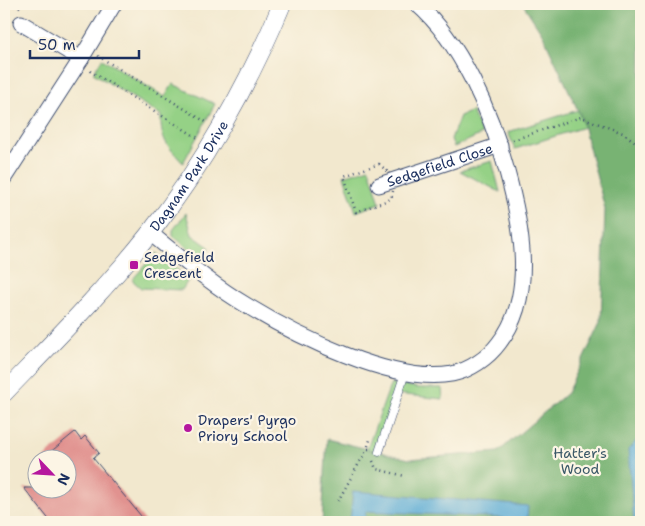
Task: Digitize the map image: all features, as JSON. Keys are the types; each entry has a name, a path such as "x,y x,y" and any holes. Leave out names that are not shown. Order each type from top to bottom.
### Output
{"street":[{"path":"4,178 82,58 114,4"},
{"name":"Dagnam Park Drive","path":"4,393 90,302 150,233 182,189 254,65 282,4"},
{"path":"150,233 215,284 254,310 320,343 361,360 405,373 436,376 453,374 472,366 491,354 514,318 521,293 519,228 500,145 468,73 451,43 432,17 417,4"},
{"path":"21,23 82,58"},
{"name":"Sedgefield Close","path":"379,185 500,145"}],"lane":[{"path":"379,452 405,373"}],"path":[{"path":"4,14 10,4"},
{"path":"82,58 218,129"},
{"path":"82,58 209,144"},
{"path":"500,145 581,117 623,132 641,146"},
{"path":"338,501 367,448 376,469 404,476"}],"green space":[{"name":"Hatter's Wood","path":"523,4 641,4 641,522 322,522 327,439 409,459 498,452 567,393 601,322 605,209 581,117 543,35"},
{"path":"102,59 165,97 173,84 215,104 183,163 163,136 161,115 93,73"},
{"path":"578,110 584,127 515,149 508,132"},
{"path":"472,111 482,134 454,147 451,139 460,116"},
{"path":"492,161 500,192 460,171"},
{"path":"369,168 380,203 356,212 344,176"},
{"path":"186,213 192,235 209,247 202,259 173,236 173,230"},
{"path":"156,253 189,279 182,290 141,288 132,280"},
{"path":"391,383 419,388 442,388 443,399 396,394 379,452 367,449"}],"water":[{"path":"641,436 641,522 634,522 628,450"},
{"path":"353,491 528,506 527,522 504,522 504,518 366,511 365,522 350,522"}],"building":[{"path":"75,432 81,440 85,436 99,453 93,458 146,522 51,522 32,498 78,498 78,448 55,448"}],"place":[{"name":"Sedgefield Crescent","path":"134,265"},
{"name":"Drapers' Pyrgo Priory School","path":"188,428"}]}
